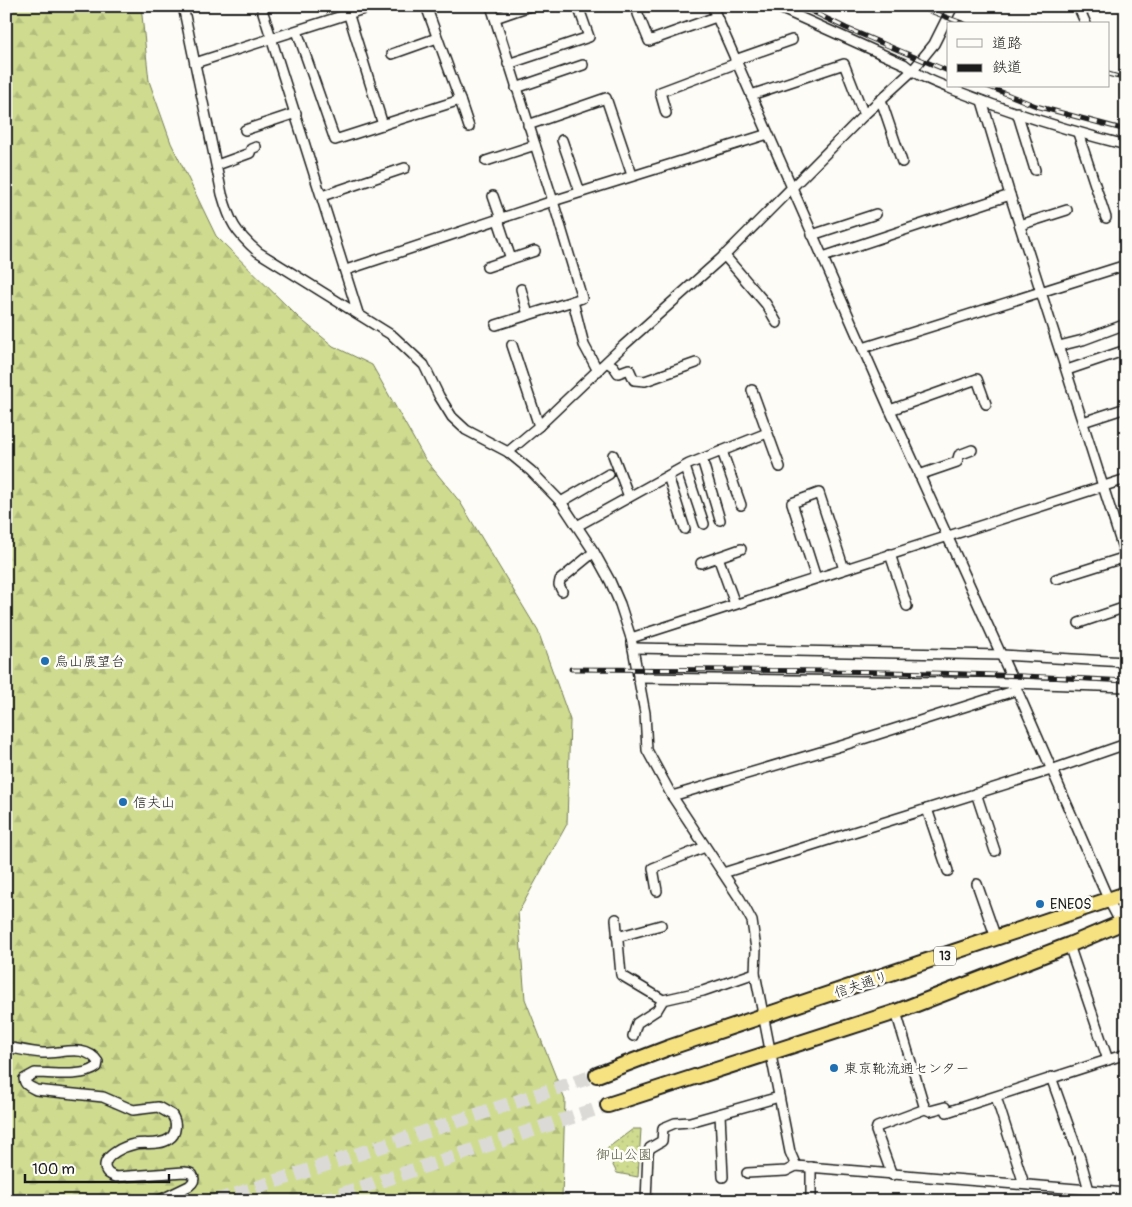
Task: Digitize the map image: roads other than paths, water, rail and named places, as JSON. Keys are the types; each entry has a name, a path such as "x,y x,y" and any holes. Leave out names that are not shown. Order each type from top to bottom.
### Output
{"highway":[{"name":"信夫通り","path":"596,1075 668,1048 1126,894"},
{"path":"608,1105 896,1012 1124,925"}],"street":[{"path":"183,6 227,212 234,228 258,252 393,336 424,365 452,417 466,430 508,452 530,471 560,502 594,552 617,596 632,643 644,713 647,750 672,796 752,921 756,949 755,973 772,1051 790,1152 796,1166"},
{"path":"261,6 346,270 358,313"},
{"path":"195,63 298,31 347,10 373,6"},
{"path":"426,6 469,127"},
{"path":"490,6 582,298 496,325"},
{"path":"494,18 530,6"},
{"path":"508,64 588,37 578,6"},
{"path":"712,6 812,236 1016,686 1109,901 1124,925"},
{"path":"775,6 904,64 912,71 947,86"},
{"path":"508,452 539,426 623,346 724,255 864,115 912,71 934,44 953,6"},
{"path":"1078,6 1085,22"},
{"path":"347,10 383,124"},
{"path":"638,14 649,41 716,17"},
{"path":"298,31 335,140 460,100"},
{"path":"392,54 437,38"},
{"path":"666,113 660,92 792,40"},
{"path":"751,95 844,64 864,115"},
{"path":"516,88 583,65"},
{"path":"952,88 982,101 1078,133 1126,145"},
{"path":"528,125 606,98 632,175"},
{"path":"881,100 902,162"},
{"path":"982,101 1010,195 1126,558 1056,579"},
{"path":"1016,112 1035,170"},
{"path":"245,130 296,113"},
{"path":"1078,133 1106,218"},
{"path":"346,270 632,175 768,134"},
{"path":"562,140 580,192"},
{"path":"486,161 535,145"},
{"path":"217,165 250,153 251,149 256,147"},
{"path":"322,196 405,168"},
{"path":"823,257 1010,195"},
{"path":"493,196 511,258"},
{"path":"1020,225 1067,210"},
{"path":"812,236 876,214"},
{"path":"486,268 535,251"},
{"path":"724,255 766,304 777,323"},
{"path":"863,348 1126,264"},
{"path":"521,289 528,315"},
{"path":"573,301 584,345 598,371"},
{"path":"1059,346 1083,340 1126,324"},
{"path":"512,345 539,426"},
{"path":"1066,370 1126,350"},
{"path":"607,362 618,373 629,369 634,380 645,381 696,363"},
{"path":"890,410 977,379 986,404"},
{"path":"752,390 780,467"},
{"path":"1083,422 1126,408"},
{"path":"576,526 685,467 767,433"},
{"path":"919,475 957,462 959,455 972,450"},
{"path":"722,451 741,505"},
{"path":"613,455 629,497"},
{"path":"702,459 720,520"},
{"path":"685,467 704,524"},
{"path":"560,502 609,474"},
{"path":"668,476 685,528"},
{"path":"632,643 735,604 1126,479"},
{"path":"816,578 792,503 820,493 844,569"},
{"path":"701,563 741,549"},
{"path":"562,591 559,584 560,580 594,552"},
{"path":"890,554 907,606"},
{"path":"718,557 735,604"},
{"path":"1079,622 1126,608"},
{"path":"632,643 1126,662"},
{"path":"638,678 1126,687"},
{"path":"672,796 844,745 1016,686"},
{"path":"723,873 1051,770 1126,744"},
{"path":"976,794 996,851"},
{"path":"927,809 948,871"},
{"path":"657,892 653,868 706,847"},
{"path":"977,884 996,938"},
{"path":"616,919 620,975 663,1000 703,991 755,973"},
{"path":"617,937 661,925"},
{"path":"1069,945 1108,1060"},
{"path":"633,1036 637,1023 657,1010 663,1000"},
{"path":"896,1012 925,1109"},
{"path":"6,1047 42,1053 76,1051 90,1055 98,1062 97,1068 89,1073 35,1073 24,1079 28,1086 36,1090 103,1098 133,1110 158,1107 172,1114 175,1125 174,1133 170,1139 164,1142 134,1144 111,1156 106,1162 106,1170 110,1175 116,1177 184,1172 194,1175 193,1183 189,1186 158,1201"},
{"path":"892,1175 876,1131 877,1127 925,1109 930,1111 945,1107 947,1112 1126,1054"},
{"path":"1051,1077 1080,1158 1099,1201"},
{"path":"996,1096 1024,1184"},
{"path":"646,1201 648,1153 650,1148 662,1141 663,1128 674,1123 690,1122 779,1097"},
{"path":"720,1114 723,1177"},
{"path":"747,1173 786,1171 796,1166 1126,1193"},
{"path":"810,1167 811,1201"}],"tunnel":[{"path":"216,1201 597,1075"},
{"path":"321,1201 608,1105"}],"railway":[{"path":"801,6 846,28 947,71"},
{"path":"916,6 960,22"},
{"path":"1110,75 1126,79"},
{"path":"992,88 1036,106 1126,130"},
{"path":"571,669 918,673 1126,681"}],"place":[{"name":"烏山展望台","path":"45,661"},
{"name":"信夫山","path":"123,802"},
{"name":"ENEOS","path":"1040,904"},
{"name":"東京靴流通センター","path":"834,1068"}],"park label":[{"name":"御山公園","path":"624,1154"}]}
